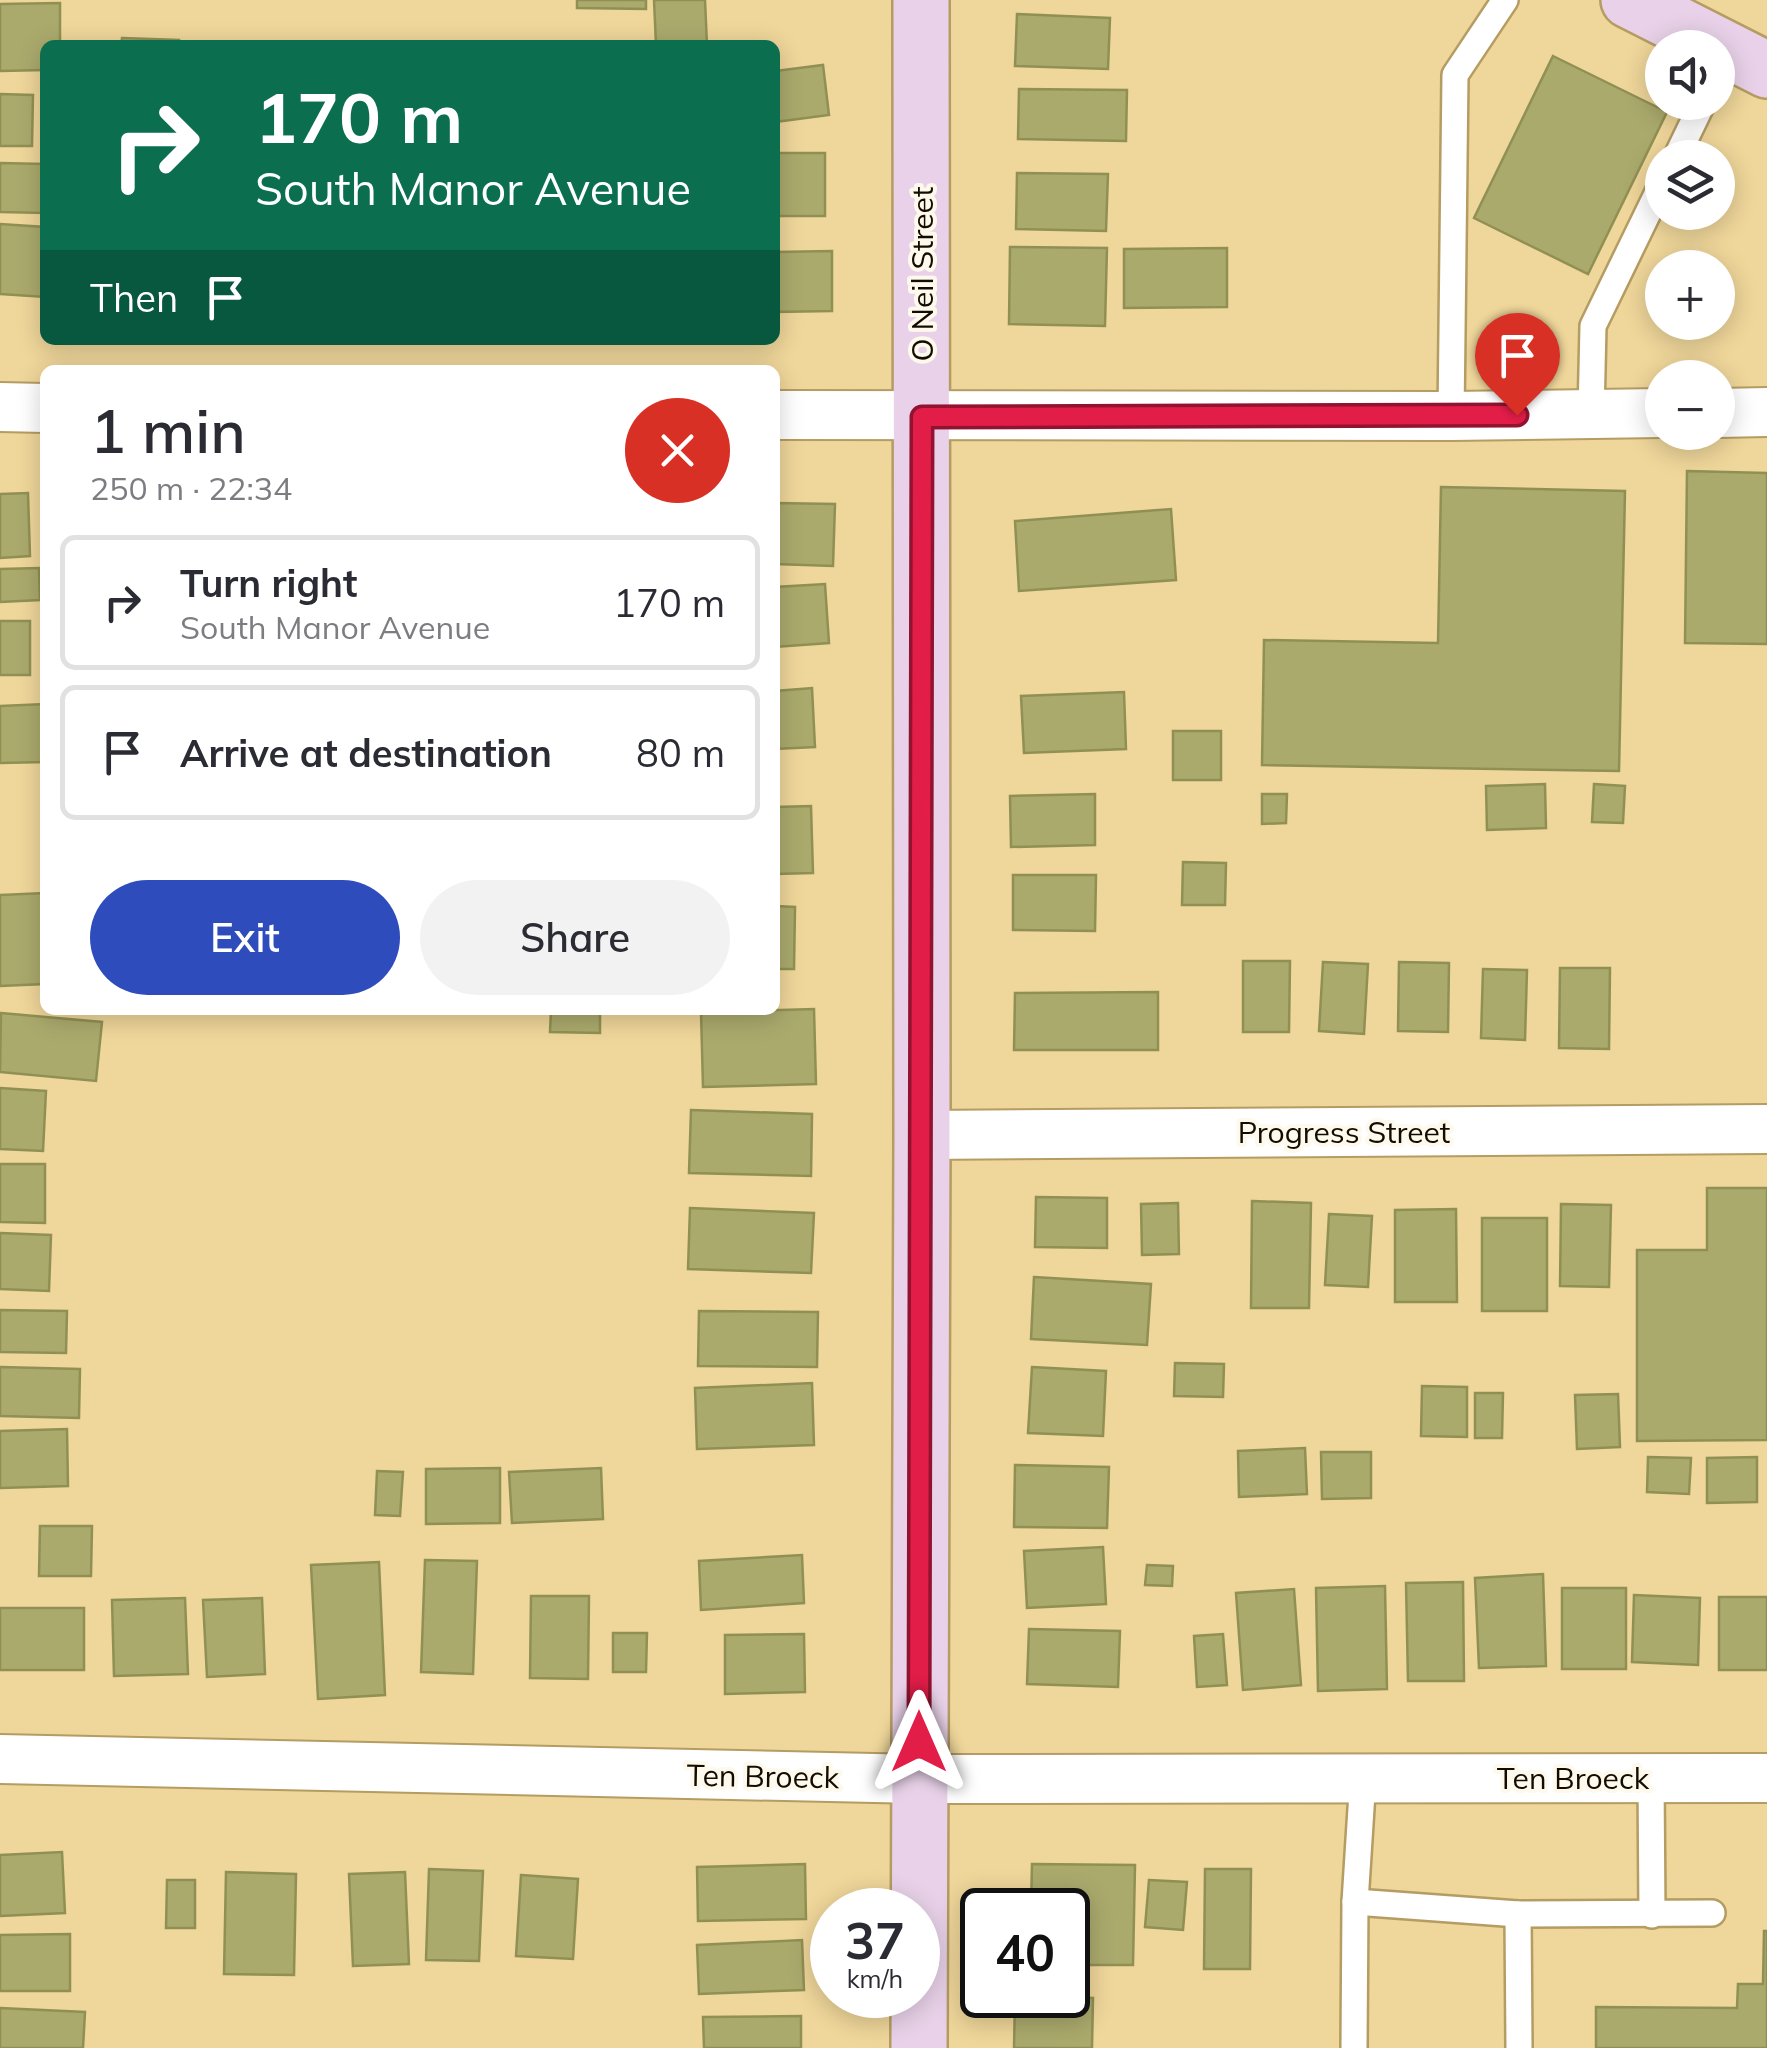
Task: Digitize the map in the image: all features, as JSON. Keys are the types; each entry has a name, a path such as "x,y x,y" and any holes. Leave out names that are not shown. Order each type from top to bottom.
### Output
{"street":[{"name":"O Neil Street","path":"918,2048 921,0"},
{"path":"1629,0 1738,64"},
{"path":"0,407 40,408"},
{"path":"1735,412 1767,412"},
{"path":"780,415 1645,413"},
{"name":"Progress Street","path":"922,1134 1767,1129"},
{"name":"Ten Broeck","path":"0,1758 919,1779 1767,1778"}],"lane":[{"path":"1451,416 1455,75 1504,0"},
{"path":"1592,414 1592,326 1645,218"},
{"path":"1354,2048 1355,1902 1363,1778"},
{"path":"1651,1778 1652,1914"},
{"path":"1355,1902 1518,1914 1712,1913"},
{"path":"1518,1914 1519,2048"}],"building":[{"path":"577,0 646,0 646,9 577,8"},
{"path":"654,0 705,0 707,40 656,40"},
{"path":"60,3 60,40 40,40 40,70 0,71 0,4"},
{"path":"1017,14 1110,18 1108,69 1015,66"},
{"path":"1553,56 1645,101 1645,120 1663,120 1653,140 1645,140 1645,157 1588,274 1474,218"},
{"path":"823,65 829,115 780,121 780,70"},
{"path":"1019,89 1127,90 1126,141 1018,139"},
{"path":"0,94 33,95 32,146 0,146"},
{"path":"780,153 825,153 825,216 780,216"},
{"path":"0,163 40,164 40,213 0,212"},
{"path":"1017,173 1108,174 1106,231 1016,229"},
{"path":"0,224 40,227 40,297 0,294"},
{"path":"1010,247 1107,248 1105,326 1009,324"},
{"path":"1227,248 1227,307 1124,308 1124,249"},
{"path":"832,251 832,311 780,312 780,252"},
{"path":"1687,471 1767,473 1767,644 1685,643"},
{"path":"1441,487 1625,491 1619,771 1262,765 1264,640 1438,643"},
{"path":"28,493 30,556 0,558 0,494"},
{"path":"780,503 835,504 833,566 780,564"},
{"path":"1171,509 1176,580 1019,591 1015,521"},
{"path":"39,568 40,600 0,602 0,569"},
{"path":"825,584 829,643 780,647 780,587"},
{"path":"0,621 30,621 30,675 0,675"},
{"path":"812,688 815,747 780,749 780,691"},
{"path":"1124,692 1126,749 1024,753 1021,696"},
{"path":"40,704 40,762 0,763 0,706"},
{"path":"1173,731 1221,731 1221,780 1173,780"},
{"path":"1545,784 1546,828 1487,830 1486,786"},
{"path":"1594,784 1625,786 1623,823 1592,822"},
{"path":"1095,794 1095,845 1011,847 1010,796"},
{"path":"1262,794 1287,794 1286,823 1262,824"},
{"path":"811,806 813,873 780,874 780,807"},
{"path":"1183,862 1226,863 1225,905 1182,905"},
{"path":"1013,875 1096,875 1095,931 1013,930"},
{"path":"40,893 40,984 0,986 0,895"},
{"path":"780,906 795,907 794,969 780,969"},
{"path":"1243,961 1290,961 1289,1032 1243,1032"},
{"path":"1323,962 1368,964 1364,1034 1319,1031"},
{"path":"1399,962 1449,963 1448,1032 1398,1031"},
{"path":"1560,968 1610,968 1609,1049 1559,1048"},
{"path":"1483,969 1527,970 1525,1040 1481,1038"},
{"path":"1158,992 1158,1050 1014,1050 1015,993"},
{"path":"814,1009 816,1084 703,1087 701,1015 780,1015 780,1010"},
{"path":"1,1013 102,1022 96,1081 0,1072"},
{"path":"551,1015 600,1015 600,1033 550,1032"},
{"path":"0,1088 46,1091 43,1151 0,1149"},
{"path":"691,1110 812,1114 811,1176 689,1173"},
{"path":"0,1164 45,1164 45,1223 0,1222"},
{"path":"1707,1188 1767,1188 1767,1440 1637,1441 1637,1250 1707,1250"},
{"path":"1036,1197 1107,1198 1107,1248 1035,1247"},
{"path":"1252,1201 1311,1203 1309,1308 1251,1308"},
{"path":"1178,1203 1179,1254 1142,1255 1141,1204"},
{"path":"1561,1204 1611,1205 1609,1287 1560,1286"},
{"path":"690,1208 814,1213 811,1273 688,1269"},
{"path":"1456,1209 1457,1302 1395,1302 1395,1210"},
{"path":"1329,1214 1372,1216 1368,1287 1325,1285"},
{"path":"1482,1218 1547,1218 1547,1311 1482,1311"},
{"path":"0,1233 51,1235 49,1291 0,1289"},
{"path":"1034,1277 1151,1284 1147,1345 1031,1339"},
{"path":"0,1310 67,1311 66,1353 0,1352"},
{"path":"699,1311 818,1312 817,1367 698,1366"},
{"path":"1175,1363 1224,1364 1223,1397 1174,1396"},
{"path":"0,1367 80,1369 79,1418 0,1416"},
{"path":"1032,1367 1106,1371 1103,1436 1028,1433"},
{"path":"812,1383 814,1445 697,1449 695,1388"},
{"path":"1422,1386 1467,1387 1467,1437 1421,1436"},
{"path":"1475,1393 1503,1393 1502,1438 1475,1438"},
{"path":"1618,1394 1620,1447 1577,1449 1575,1395"},
{"path":"67,1429 68,1486 0,1488 0,1431"},
{"path":"1305,1448 1307,1494 1239,1497 1238,1451"},
{"path":"1321,1452 1371,1452 1371,1498 1322,1499"},
{"path":"1648,1457 1691,1458 1689,1494 1647,1492"},
{"path":"1757,1457 1757,1502 1707,1503 1707,1458"},
{"path":"1015,1465 1109,1467 1107,1528 1014,1527"},
{"path":"500,1468 500,1523 426,1524 426,1469"},
{"path":"601,1468 603,1519 512,1523 509,1472"},
{"path":"377,1471 403,1472 400,1516 375,1515"},
{"path":"40,1526 92,1526 91,1576 39,1576"},
{"path":"1103,1547 1106,1604 1027,1608 1024,1551"},
{"path":"802,1555 804,1603 701,1610 699,1561"},
{"path":"425,1560 477,1561 473,1674 421,1672"},
{"path":"379,1562 385,1695 318,1699 311,1565"},
{"path":"1147,1565 1173,1566 1172,1586 1145,1585"},
{"path":"1543,1574 1546,1666 1479,1668 1475,1578"},
{"path":"1463,1582 1464,1681 1408,1681 1406,1583"},
{"path":"1385,1586 1387,1689 1318,1691 1316,1588"},
{"path":"1562,1588 1626,1588 1626,1669 1562,1669"},
{"path":"1294,1589 1301,1685 1243,1690 1236,1593"},
{"path":"1634,1595 1700,1598 1698,1665 1632,1662"},
{"path":"531,1596 589,1596 588,1679 530,1678"},
{"path":"1719,1597 1767,1597 1767,1670 1719,1670"},
{"path":"185,1598 188,1674 114,1676 112,1600"},
{"path":"262,1598 265,1674 207,1677 203,1600"},
{"path":"0,1608 84,1608 84,1670 0,1670"},
{"path":"1029,1629 1120,1631 1118,1687 1027,1684"},
{"path":"613,1633 647,1633 646,1672 613,1672"},
{"path":"804,1634 805,1692 725,1694 725,1635"},
{"path":"1223,1634 1227,1685 1197,1687 1194,1636"},
{"path":"62,1852 65,1913 0,1916 0,1855"},
{"path":"805,1864 806,1919 698,1921 697,1867"},
{"path":"1032,1864 1135,1865 1133,1965 1090,1965 1090,1888 1031,1888"},
{"path":"429,1869 483,1871 479,1961 426,1960"},
{"path":"1205,1869 1251,1869 1250,1969 1204,1969"},
{"path":"226,1872 296,1874 294,1975 224,1974"},
{"path":"405,1872 409,1964 353,1966 349,1874"},
{"path":"521,1875 578,1879 573,1959 516,1956"},
{"path":"167,1880 195,1880 195,1928 166,1928"},
{"path":"1149,1880 1187,1882 1183,1930 1145,1927"},
{"path":"1764,1931 1767,2048 1596,2048 1596,2007 1737,2008 1738,1984 1763,1984"},
{"path":"70,1934 70,1991 0,1991 0,1935"},
{"path":"802,1940 804,1990 699,1994 697,1945"},
{"path":"1093,1998 1092,2048 1014,2048 1015,2018 1090,2018"},
{"path":"0,2008 85,2012 83,2048 0,2048"},
{"path":"801,2016 801,2048 704,2048 703,2017"}],"route":[{"path":"919,1742 922,417 1517,415"}]}
